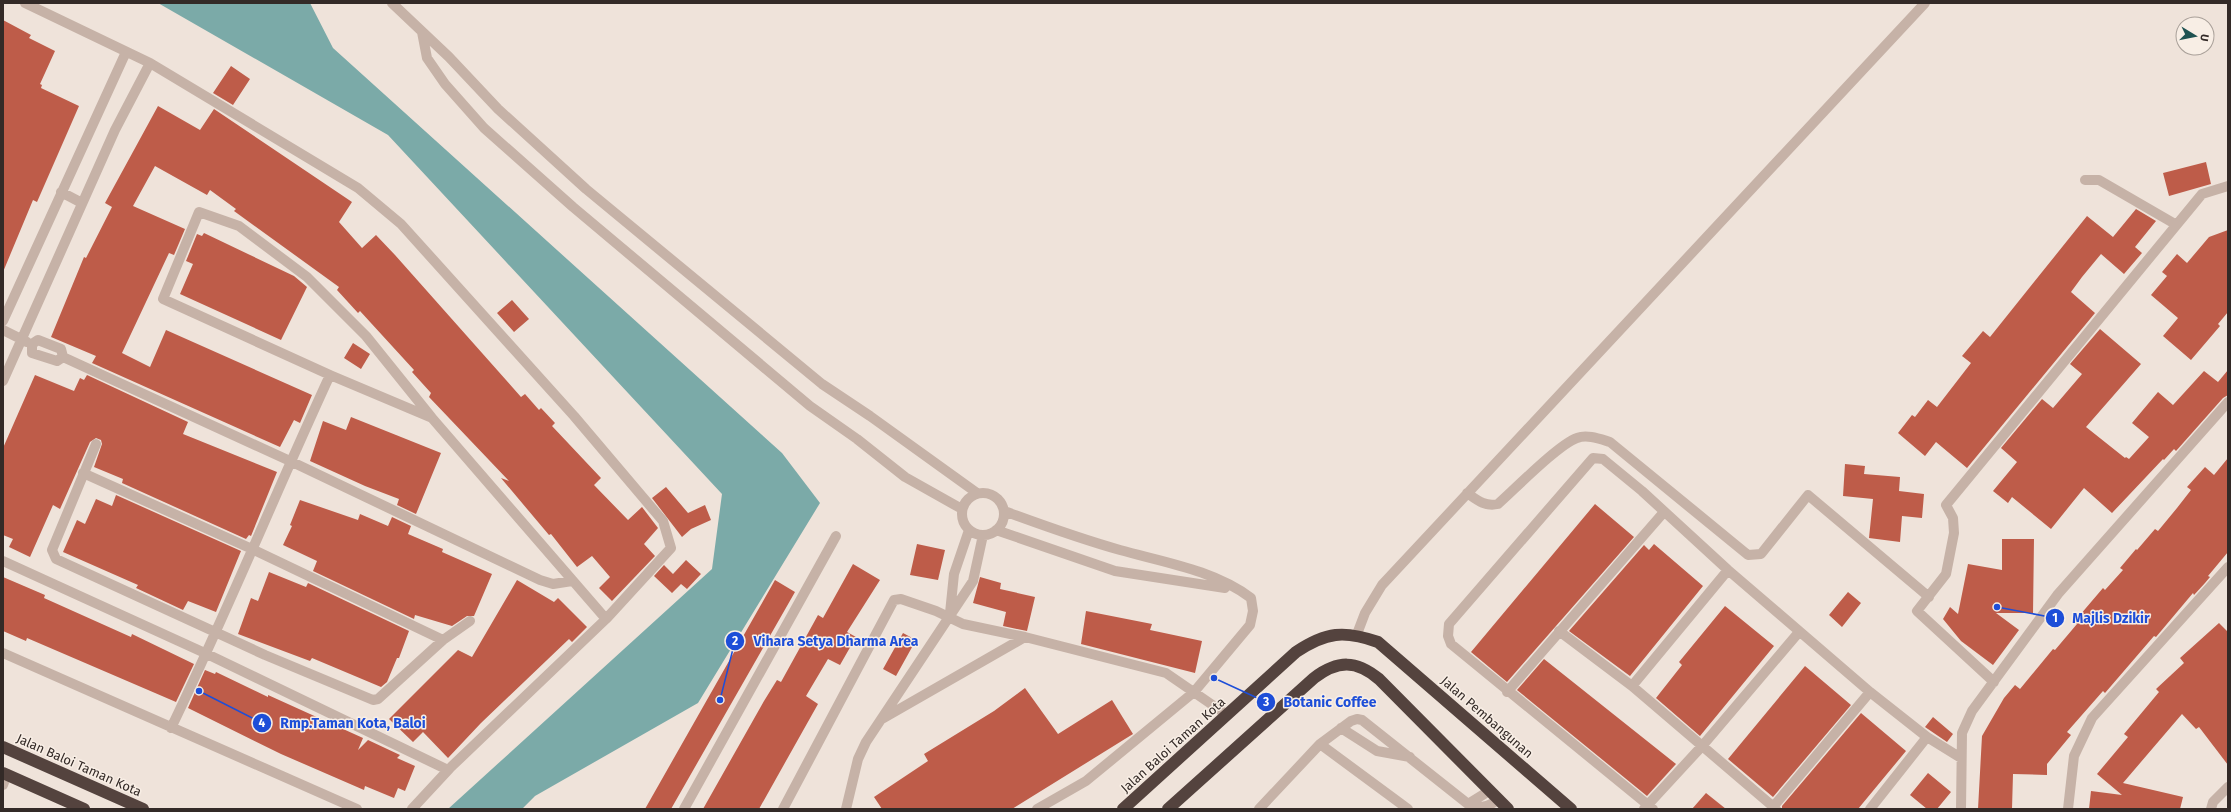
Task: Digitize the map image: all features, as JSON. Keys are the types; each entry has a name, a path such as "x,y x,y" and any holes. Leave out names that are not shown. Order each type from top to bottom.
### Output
{"highway":[{"name":"Jalan Baloi Taman Kota","path":"1123,809 1296,652 1314,640 1335,634 1357,634 1378,642 1384,646"},
{"name":"Jalan Pembangunan","path":"1384,646 1571,809"},
{"path":"1168,809 1326,669 1340,665 1354,665 1368,670 1379,679 1508,809"},
{"name":"Jalan Baloi Taman Kota","path":"3,748 140,808"},
{"path":"4,777 84,809"}],"street":[{"path":"24,3 150,63 358,188 401,224 574,416 663,521 671,548 606,619 449,769 412,809"},
{"path":"392,3 450,57 498,109 592,194 822,384 870,416 977,493"},
{"path":"1357,634 1365,613 1382,585 1925,3"},
{"path":"422,32 427,58 445,84 484,128 573,207 810,406 857,439 905,477 962,509"},
{"path":"3,321 126,52"},
{"path":"3,381 115,130 150,63"},
{"path":"2085,180 2099,180 2176,224"},
{"path":"1994,682 1918,611 1946,574 1954,533 1953,518 1946,505 2202,194 2228,186"},
{"path":"61,192 82,203"},
{"path":"432,418 330,375 163,300 199,212 239,226 307,277 366,336 432,418 606,619"},
{"path":"3,330 32,344"},
{"path":"32,344 38,340 51,344 61,350 63,357 290,461 540,580 553,584 572,581"},
{"path":"32,344 32,353 57,361 63,357"},
{"path":"171,728 207,654 290,461 330,375"},
{"path":"1960,809 1962,733 1970,716 2058,594 2228,402"},
{"path":"1467,493 1482,503 1492,505 1498,504 1563,446 1577,437 1590,437 1610,442 1748,555 1761,554 1808,495 1929,597"},
{"path":"96,444 83,472 52,550 56,559 215,633 373,700 378,699 443,640 470,621"},
{"path":"1800,632 1648,808 1451,644 1448,636 1449,624 1593,458 1603,459 1728,570 1870,692 1927,738 1961,758"},
{"path":"83,472 252,549 443,640"},
{"path":"984,492 997,498 1004,511 1001,525 996,530 982,535 969,530 964,524 962,509 965,502 977,493 984,492"},
{"path":"1004,511 1120,550 1181,565 1241,590 1251,598 1253,611 1250,625 1194,692 1086,781 1037,809"},
{"path":"1508,692 1559,631 1664,512"},
{"path":"950,618 954,574 969,530"},
{"path":"996,530 1115,571 1241,590"},
{"path":"846,809 858,759 879,721 950,618 973,581 982,535"},
{"path":"684,809 836,536"},
{"path":"3,561 207,654 449,769"},
{"path":"2068,809 2074,756 2092,718 2228,568"},
{"path":"1632,686 1728,570"},
{"path":"784,809 894,600 901,599 963,624 1025,637 1166,673 1227,715"},
{"path":"1559,631 1632,686 1703,745 1774,808 1870,692"},
{"path":"879,721 1025,637"},
{"path":"3,653 357,809"},
{"path":"1259,809 1320,744 1351,721 1357,719 1362,720 1468,804 1479,808 1487,807 1494,796"},
{"path":"1341,728 1376,751 1410,757"},
{"path":"1870,809 1927,738"},
{"path":"1320,744 1408,809"},
{"path":"2211,809 2213,802 2228,787"}],"water":[{"path":"158,3 310,3 333,48 782,453 820,503 698,703 535,796 522,809 448,809 712,569 722,494 388,135"}],"building":[{"path":"3,20 31,35 29,38 55,51 40,84 42,85 41,88 79,106 37,202 33,200 3,272"},
{"path":"231,66 250,79 233,105 213,93"},
{"path":"158,106 200,130 214,109 352,202 339,222 362,248 376,235 521,397 525,394 539,410 541,408 555,423 552,426 601,478 594,485 628,520 642,507 658,528 644,544 655,556 612,601 599,588 610,577 592,556 577,567 551,534 549,535 501,478 509,481 429,397 431,393 412,372 414,370 360,311 358,313 337,290 339,287 234,211 236,209 210,190 207,195 155,166 133,206 185,229 174,255 169,253 122,353 150,367 166,330 312,395 300,423 294,420 280,447 92,363 96,356 51,337 84,257 86,258 112,207 105,203"},
{"path":"2206,162 2211,184 2169,196 2163,173"},
{"path":"2136,209 2156,221 2135,247 2142,253 2124,274 2101,254 2082,277 2071,292 2095,313 1967,468 1936,442 1925,456 1898,433 1912,415 1915,417 1928,400 1937,407 1971,363 1962,356 1983,331 1990,337 2087,216 2113,237"},
{"path":"2228,230 2228,312 2218,324 2220,326 2191,360 2163,336 2178,318 2151,295 2167,276 2162,272 2177,254 2187,263 2209,237"},
{"path":"204,233 294,276 307,287 281,340 180,294 193,264 186,261 197,234 202,236"},
{"path":"512,300 529,319 514,332 497,313"},
{"path":"2100,329 2141,364 2086,427 2125,458 2126,457 2129,459 2149,437 2132,423 2158,392 2173,405 2204,371 2218,382 2228,370 2228,395 2223,398 2176,451 2174,449 2164,460 2163,459 2112,513 2084,488 2051,529 2012,497 2008,503 1993,491 2017,462 2001,448 2042,399 2053,408 2082,374 2070,364"},
{"path":"353,343 370,354 361,369 344,358"},
{"path":"35,375 74,391 80,378 84,380 87,375 188,422 183,434 277,472 251,536 249,535 246,539 122,483 123,479 94,467 102,444 101,440 96,438 90,442 60,509 53,505 30,557 9,547 13,539 3,535 3,448"},
{"path":"351,417 441,453 416,514 397,505 399,499 365,486 310,461 323,421 346,430"},
{"path":"2228,458 2228,552 2208,576 2210,577 2205,583 2194,595 2193,593 2156,637 2154,636 2105,693 2103,691 2067,732 2071,735 2047,764 2047,775 2013,774 2012,809 1978,809 1982,736 2004,698 2015,685 2020,689 2053,649 2055,650 2077,624 2074,622 2103,588 2105,590 2123,570 2120,568 2136,549 2137,550 2155,529 2158,531 2177,508 2191,490 2187,487 2205,467 2214,475"},
{"path":"1845,464 1865,466 1864,474 1900,477 1899,491 1924,494 1922,518 1902,516 1900,542 1869,538 1873,499 1843,496"},
{"path":"666,487 688,513 705,505 711,520 691,529 682,537 652,498"},
{"path":"116,495 241,551 216,612 188,601 183,610 136,588 138,585 63,552 77,520 85,524 96,499 112,506"},
{"path":"300,500 358,520 360,514 388,526 392,517 411,526 408,534 443,549 442,552 492,574 474,616 467,616 452,626 415,615 414,619 313,571 317,561 283,545 292,526 290,525"},
{"path":"1595,504 1634,537 1507,682 1471,652"},
{"path":"2002,539 2034,539 2033,613 1996,613 2019,630 1993,665 1961,641 1943,619 1950,607 1958,614 1968,564 2002,570"},
{"path":"917,544 945,550 938,580 910,575"},
{"path":"1654,544 1703,586 1630,676 1569,631 1644,545 1649,550"},
{"path":"686,560 701,574 687,589 681,584 672,593 654,576 664,565 673,574"},
{"path":"853,564 880,580 847,632 856,637 840,665 828,659 806,696 818,704 759,809 703,809 764,701 777,680 781,682 818,615 823,618"},
{"path":"269,572 306,587 308,583 409,631 399,658 397,658 387,682 381,687 312,658 310,661 238,634 251,598 258,601"},
{"path":"3,577 45,595 44,598 131,637 132,634 194,664 176,702 27,638 26,641 3,631"},
{"path":"980,577 1001,583 1000,589 1035,597 1027,631 1003,626 1006,612 973,603"},
{"path":"517,580 554,602 558,598 587,627 572,642 569,639 481,723 448,758 423,732 413,742 389,719 458,650 472,657"},
{"path":"775,580 795,592 671,809 645,809"},
{"path":"1848,592 1861,603 1842,627 1829,615"},
{"path":"1725,606 1774,646 1700,736 1656,698 1682,665 1679,662"},
{"path":"1086,611 1152,624 1150,630 1202,641 1195,673 1081,644"},
{"path":"2219,623 2228,632 2228,765 2199,727 2196,729 2182,714 2123,783 2183,797 2180,809 2089,809 2091,791 2122,795 2097,774 2128,737 2124,734 2159,692 2156,689 2184,663 2180,658"},
{"path":"903,633 916,640 896,676 883,669"},
{"path":"1544,659 1676,764 1647,796 1517,690"},
{"path":"1805,666 1851,705 1773,797 1728,759"},
{"path":"205,670 215,674 216,672 268,697 268,695 363,738 358,750 368,740 400,755 397,758 415,766 405,791 398,788 394,798 365,786 364,790 281,754 188,708"},
{"path":"1025,688 1058,734 1112,700 1133,734 1012,809 882,809 874,797 928,761 924,754 994,711"},
{"path":"1861,713 1906,751 1858,809 1782,809 1782,806"},
{"path":"1933,717 1953,734 1947,742 1925,727"},
{"path":"1928,773 1951,792 1937,809 1927,809 1910,795"},
{"path":"1706,793 1726,809 1692,809"}],"place":[{"name":"Majlis Dzikir","path":"1997,607"},
{"name":"Botanic Coffee","path":"1214,678"},
{"name":"Rmp.Taman Kota, Baloi","path":"199,691"},
{"name":"Vihara Setya Dharma Area","path":"720,700"}]}
